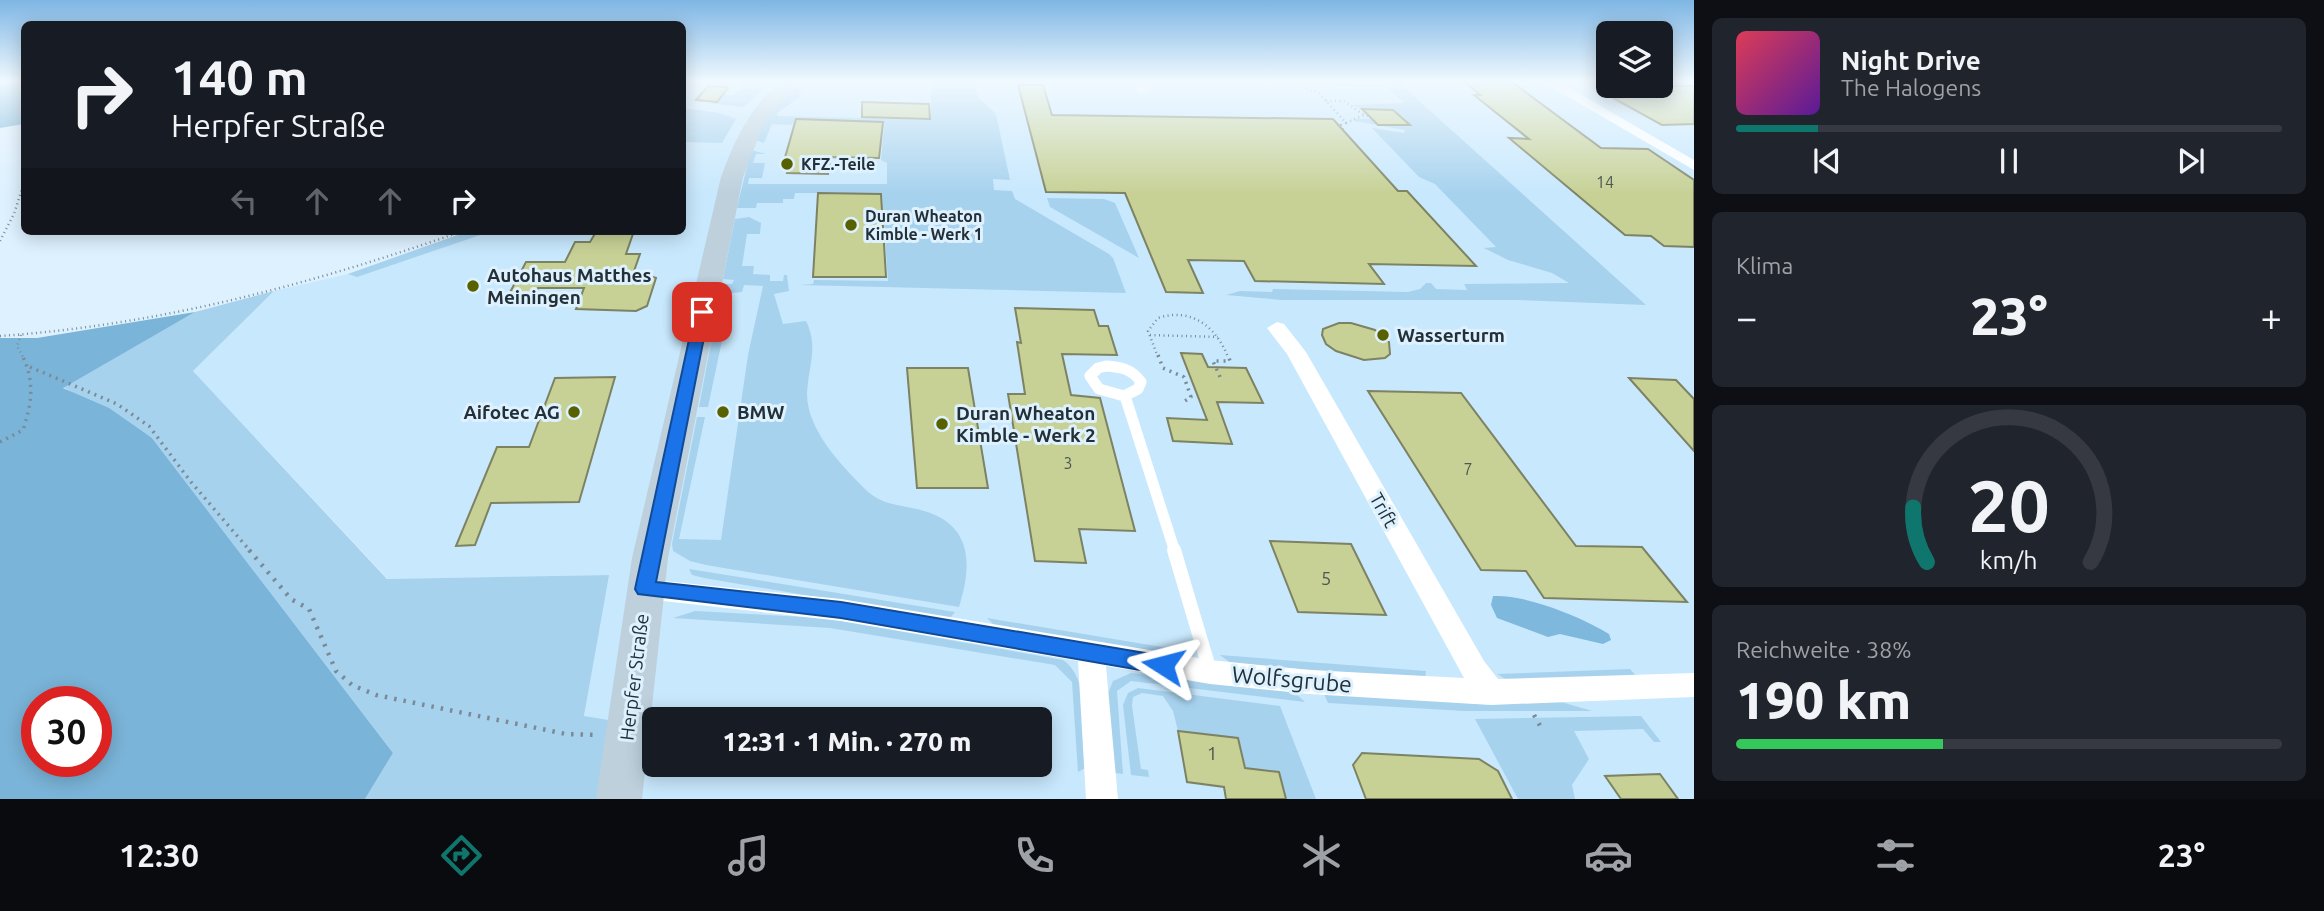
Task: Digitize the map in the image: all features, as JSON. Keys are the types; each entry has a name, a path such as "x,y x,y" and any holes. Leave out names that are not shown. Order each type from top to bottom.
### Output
{"main road":[{"name":"Herpfer Straße","path":"619,799 645,589 690,362 735,169 748,135 758,118"}],"street":[{"path":"1614,118 1694,166"},
{"name":"Trift","path":"1277,328 1296,352 1474,670 1491,692"},
{"name":"Wolfsgrube","path":"645,589 841,610 1210,672 1309,682 1491,692 1694,685"},
{"path":"1091,653 1102,799"}],"lane":[{"path":"1125,396 1206,651 1210,672"}],"path":[{"path":"1342,118 1346,123"},
{"path":"1343,129 1345,130 1341,125 1357,118"},
{"path":"0,241 14,214 21,192"},
{"path":"0,335 100,326 213,305 355,267 451,235"},
{"path":"1185,401 1191,397 1184,377 1163,368 1150,335 1148,328 1154,320 1175,315 1202,321 1211,326 1230,361 1213,361 1220,377"},
{"path":"0,442 23,430 33,400 30,367 17,346 21,335"},
{"path":"1150,335 1218,337"},
{"path":"30,367 117,404 149,426 191,482 291,599 309,609 336,671 352,685 376,695 566,734 626,735"},
{"path":"1534,715 1543,731"}],"shaded area":[{"path":"0,118 21,118 21,124 0,128"},
{"path":"686,118 1694,118 1694,799 604,799 584,717 608,575 388,579 193,371 274,291 348,274 458,235 686,235"},
{"path":"686,118 736,119 722,143 686,142"},
{"path":"768,118 997,118 1010,180 993,179 994,190 1012,191 1015,199 1109,254 1126,293 799,285 813,284 814,280 888,281 882,193 795,193 794,199 783,199 783,203 757,203 756,208 737,208 751,150 766,154 756,154 753,163 765,163 762,178 749,178 748,184 887,184 887,163 881,160 884,125 794,122 792,125 772,124 764,143 755,140"},
{"path":"1402,118 1438,118 1646,305 1517,300 1282,300 1226,295 1240,291 1272,292 1273,289 1408,292 1420,289 1426,283 1431,283 1436,289 1467,290 1464,284 1569,283 1552,273 1508,260 1484,248 1496,247 1435,184 1419,177 1372,128 1404,133 1405,130 1354,121 1372,119 1378,125 1409,125"},
{"path":"1047,198 1104,199 1115,203 1139,258 1050,207"},
{"path":"749,217 761,223 760,234 747,234 742,266 754,266 753,274 770,275 770,281 783,281 784,275 787,275 789,291 774,294 783,324 806,321 810,330 812,348 807,394 819,434 856,480 872,495 886,502 940,517 952,526 965,549 967,562 959,607 706,565 690,561 673,551 672,544 697,417 705,417 679,539 721,540 748,355 763,286 744,285 742,292 732,293 708,407 699,407 722,284 732,284 734,280 723,279 735,219"},
{"path":"458,235 480,235 357,277 348,274"},
{"path":"274,291 193,371 387,579 609,575 584,716 614,721 604,799 365,799 393,753 152,438 63,387 195,312"},
{"path":"195,312 63,388 109,408 152,438 393,753 365,799 0,799 0,338 37,338"},
{"path":"689,569 955,612 951,617 940,618 704,578 692,575"},
{"path":"1493,596 1521,599 1553,608 1598,627 1609,634 1611,640 1603,644 1560,634 1548,637 1497,618 1491,605"},
{"path":"695,611 824,618 1063,660 1072,668 1082,693 1087,767 1078,772 1072,682 1055,665 830,628 673,618"},
{"path":"987,618 1192,652 1188,657 994,625"},
{"path":"1220,655 1426,671 1425,678 1232,664"},
{"path":"1630,669 1638,678 1507,680 1497,674"},
{"path":"1131,673 1293,691 1305,702 1131,681 1117,691 1123,774 1115,773 1107,696 1113,681"},
{"path":"1138,688 1280,706 1316,799 1286,799 1245,768 1238,738 1178,731 1173,711 1163,696 1142,693 1133,697 1132,706 1141,769 1148,770 1149,777 1131,775 1123,705 1128,693"},
{"path":"1324,694 1558,701 1592,711 1464,711 1328,703"},
{"path":"1641,716 1661,742 1654,742 1643,729 1574,731 1589,759 1572,785 1575,799 1518,799 1475,719"}],"building":[{"path":"1027,118 1333,119 1398,191 1407,191 1476,266 1369,264 1384,284 1255,281 1244,261 1188,260 1203,293 1166,292 1125,193 1046,192"},
{"path":"1371,118 1402,118 1410,125 1378,125"},
{"path":"1503,118 1561,118 1601,148 1648,149 1694,180 1694,247 1664,246 1651,236 1625,235 1509,138 1529,139"},
{"path":"1650,118 1694,118 1694,124 1662,125"},
{"path":"796,119 883,122 879,158 831,157 828,174 787,173 790,162 784,161"},
{"path":"818,193 881,194 886,277 813,277"},
{"path":"594,235 633,235 626,254 640,254 634,271 656,278 647,306 636,311 576,309 584,288 538,288 532,300 506,300 526,262 565,262 575,242 590,242"},
{"path":"1015,308 1094,310 1099,326 1108,326 1117,355 1062,354 1071,395 1100,398 1135,531 1079,529 1086,563 1035,561 1008,394 1025,394"},
{"path":"1339,323 1351,323 1375,330 1389,342 1390,354 1385,358 1364,360 1336,351 1326,344 1322,335 1323,329"},
{"path":"1181,353 1202,354 1208,367 1246,368 1263,403 1217,402 1232,444 1173,441 1167,418 1207,420"},
{"path":"907,368 968,368 988,488 917,488"},
{"name":"Aifotec AG","path":"615,377 579,502 491,503 475,545 456,546 497,447 529,447 555,378"},
{"path":"1629,378 1676,380 1694,399 1694,451"},
{"path":"1368,391 1461,393 1576,546 1642,547 1687,602 1544,598 1526,571 1481,570"},
{"path":"1270,541 1351,544 1386,615 1298,612"},
{"path":"1178,731 1238,738 1245,768 1279,772 1286,799 1226,799 1224,787 1187,782"},
{"path":"1362,753 1479,759 1498,771 1512,799 1366,799 1353,765"},
{"path":"1660,774 1678,799 1621,799 1605,776"}],"place":[{"name":"KFZ.-Teile","path":"787,164"},
{"name":"Duran Wheaton Kimble - Werk 1","path":"851,225"},
{"name":"Autohaus Matthes Meiningen","path":"473,286"},
{"name":"Wasserturm","path":"1383,335"},
{"name":"Aifotec AG","path":"574,412"},
{"name":"BMW","path":"723,412"},
{"name":"Duran Wheaton Kimble - Werk 2","path":"942,424"}],"route":[{"path":"702,312 645,589 703,593 841,610 1163,665"}]}
